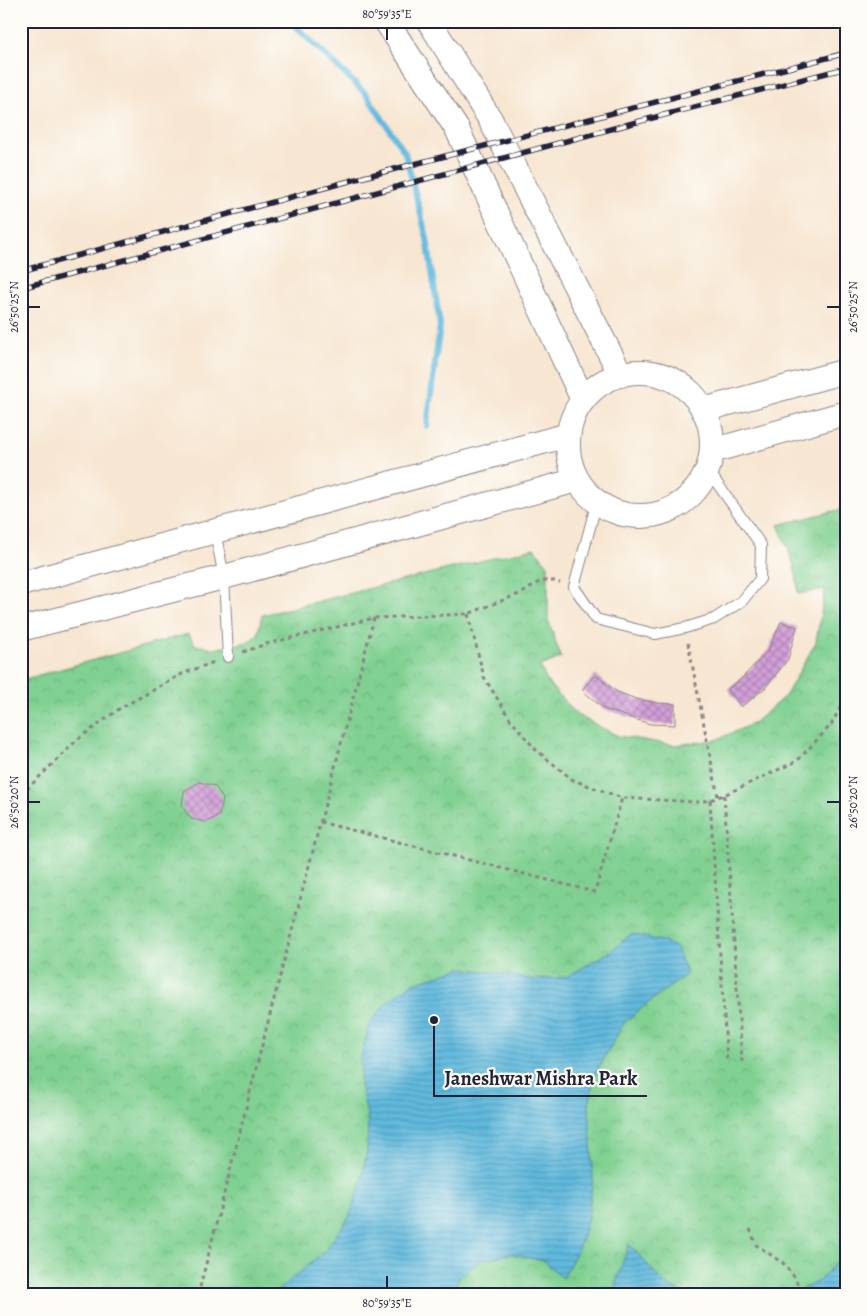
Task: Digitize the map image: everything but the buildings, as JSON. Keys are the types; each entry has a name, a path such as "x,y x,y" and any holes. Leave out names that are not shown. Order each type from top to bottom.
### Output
{"street":[{"path":"386,21 457,128 583,400"},
{"path":"429,21 490,119 621,375"},
{"path":"703,410 846,371"},
{"path":"641,372 660,375 677,383 692,395 703,410 709,423 712,437 709,460 699,485 687,498 672,508 655,514 637,516 619,513 603,506 588,495 577,480 571,466 568,451 568,435 573,416 583,400 600,384 621,375 641,372"},
{"path":"709,460 846,413"},
{"path":"21,584 568,435"},
{"path":"21,629 224,577 577,480"}],"lane":[{"path":"597,501 574,588 596,619 655,634 685,628 714,619 742,601 760,579 762,545 709,460"},
{"path":"216,531 224,577 228,657"}],"path":[{"path":"574,588 554,581 540,581 524,592 468,614 484,677 510,719 536,750 573,780 622,798 697,802 710,800 797,761 831,725 846,697"},
{"path":"198,1295 374,618"},
{"path":"685,628 718,797"},
{"path":"724,795 742,1062"},
{"path":"320,822 595,892 622,798"},
{"path":"710,800 727,1063"},
{"path":"750,1229 756,1245 783,1263 795,1278 802,1295"}],"green space":[{"path":"846,508 846,1295 21,1295 21,680 188,634 196,645 214,649 248,642 258,634 262,615 534,548 548,565 548,619 561,658 540,666 548,683 577,715 618,736 674,745 716,740 754,723 786,695 816,642 825,589 798,594 794,567 778,525"}],"water":[{"path":"631,934 662,941 677,948 687,974 624,1023 594,1076 589,1106 593,1178 588,1218 580,1245 563,1278 544,1261 511,1254 481,1260 459,1278 451,1295 276,1295 279,1290 325,1251 349,1217 361,1184 367,1151 368,1119 360,1084 361,1057 370,1023 387,1002 411,984 461,968 535,980 566,977 610,952"},
{"path":"629,1244 665,1284 688,1295 612,1295"},
{"path":"846,1251 846,1295 792,1295 820,1280"}],"waterway":[{"path":"290,21 366,94 405,153 427,238 440,325 427,426"}],"railway":[{"path":"21,271 364,177 846,53"},
{"path":"21,288 633,123 846,68"}],"place":[{"name":"Janeshwar Mishra Park","path":"434,1020"}]}
